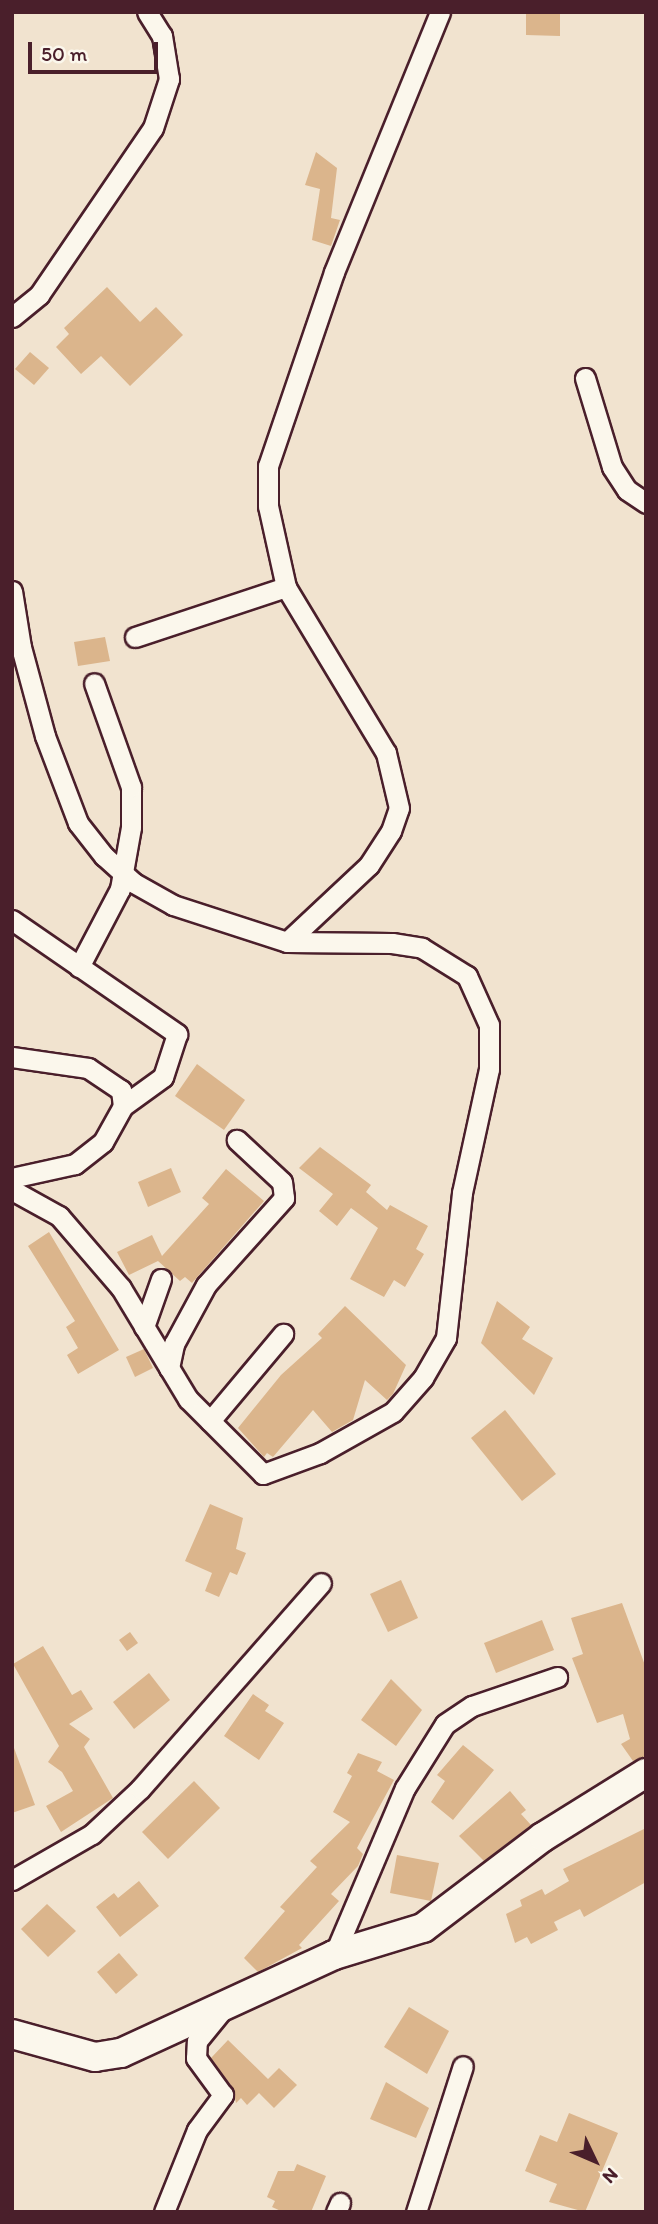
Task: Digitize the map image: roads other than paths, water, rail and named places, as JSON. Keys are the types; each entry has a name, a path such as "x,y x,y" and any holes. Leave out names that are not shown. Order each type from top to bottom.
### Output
{"street":[{"path":"12,317 39,295 153,128 169,79 162,36 147,12"},
{"path":"286,942 369,865 391,831 399,808 386,753 325,659 286,587 268,506 268,466 334,272 440,12"},
{"path":"585,379 612,467 627,490 646,503"},
{"path":"135,637 286,587"},
{"path":"12,591 21,648 45,736 78,823 124,874 173,905 286,942 392,943 422,948 467,976 481,998 489,1025 489,1069 462,1193 456,1282 446,1338 423,1378 382,1418 320,1452 262,1475 210,1422 169,1368 121,1288 59,1216 12,1190"},
{"path":"79,967 124,874 131,787 94,683"},
{"path":"12,920 177,1034 163,1076 123,1106 103,1142 75,1164 12,1178"},
{"path":"12,1057 88,1068 121,1090 123,1106"},
{"path":"169,1368 174,1344 206,1284 284,1198 282,1182 237,1140"},
{"path":"145,1327 161,1279"},
{"path":"210,1422 283,1334"},
{"path":"12,1880 92,1834 141,1788 321,1583"},
{"path":"334,1955 405,1788 445,1724 472,1706 557,1677"},
{"path":"12,2034 61,2051 106,2056 334,1955 423,1928 543,1837 646,1773"},
{"path":"164,2212 197,2130 223,2095 196,2058 197,2041 226,2005"},
{"path":"416,2212 463,2066"}]}
